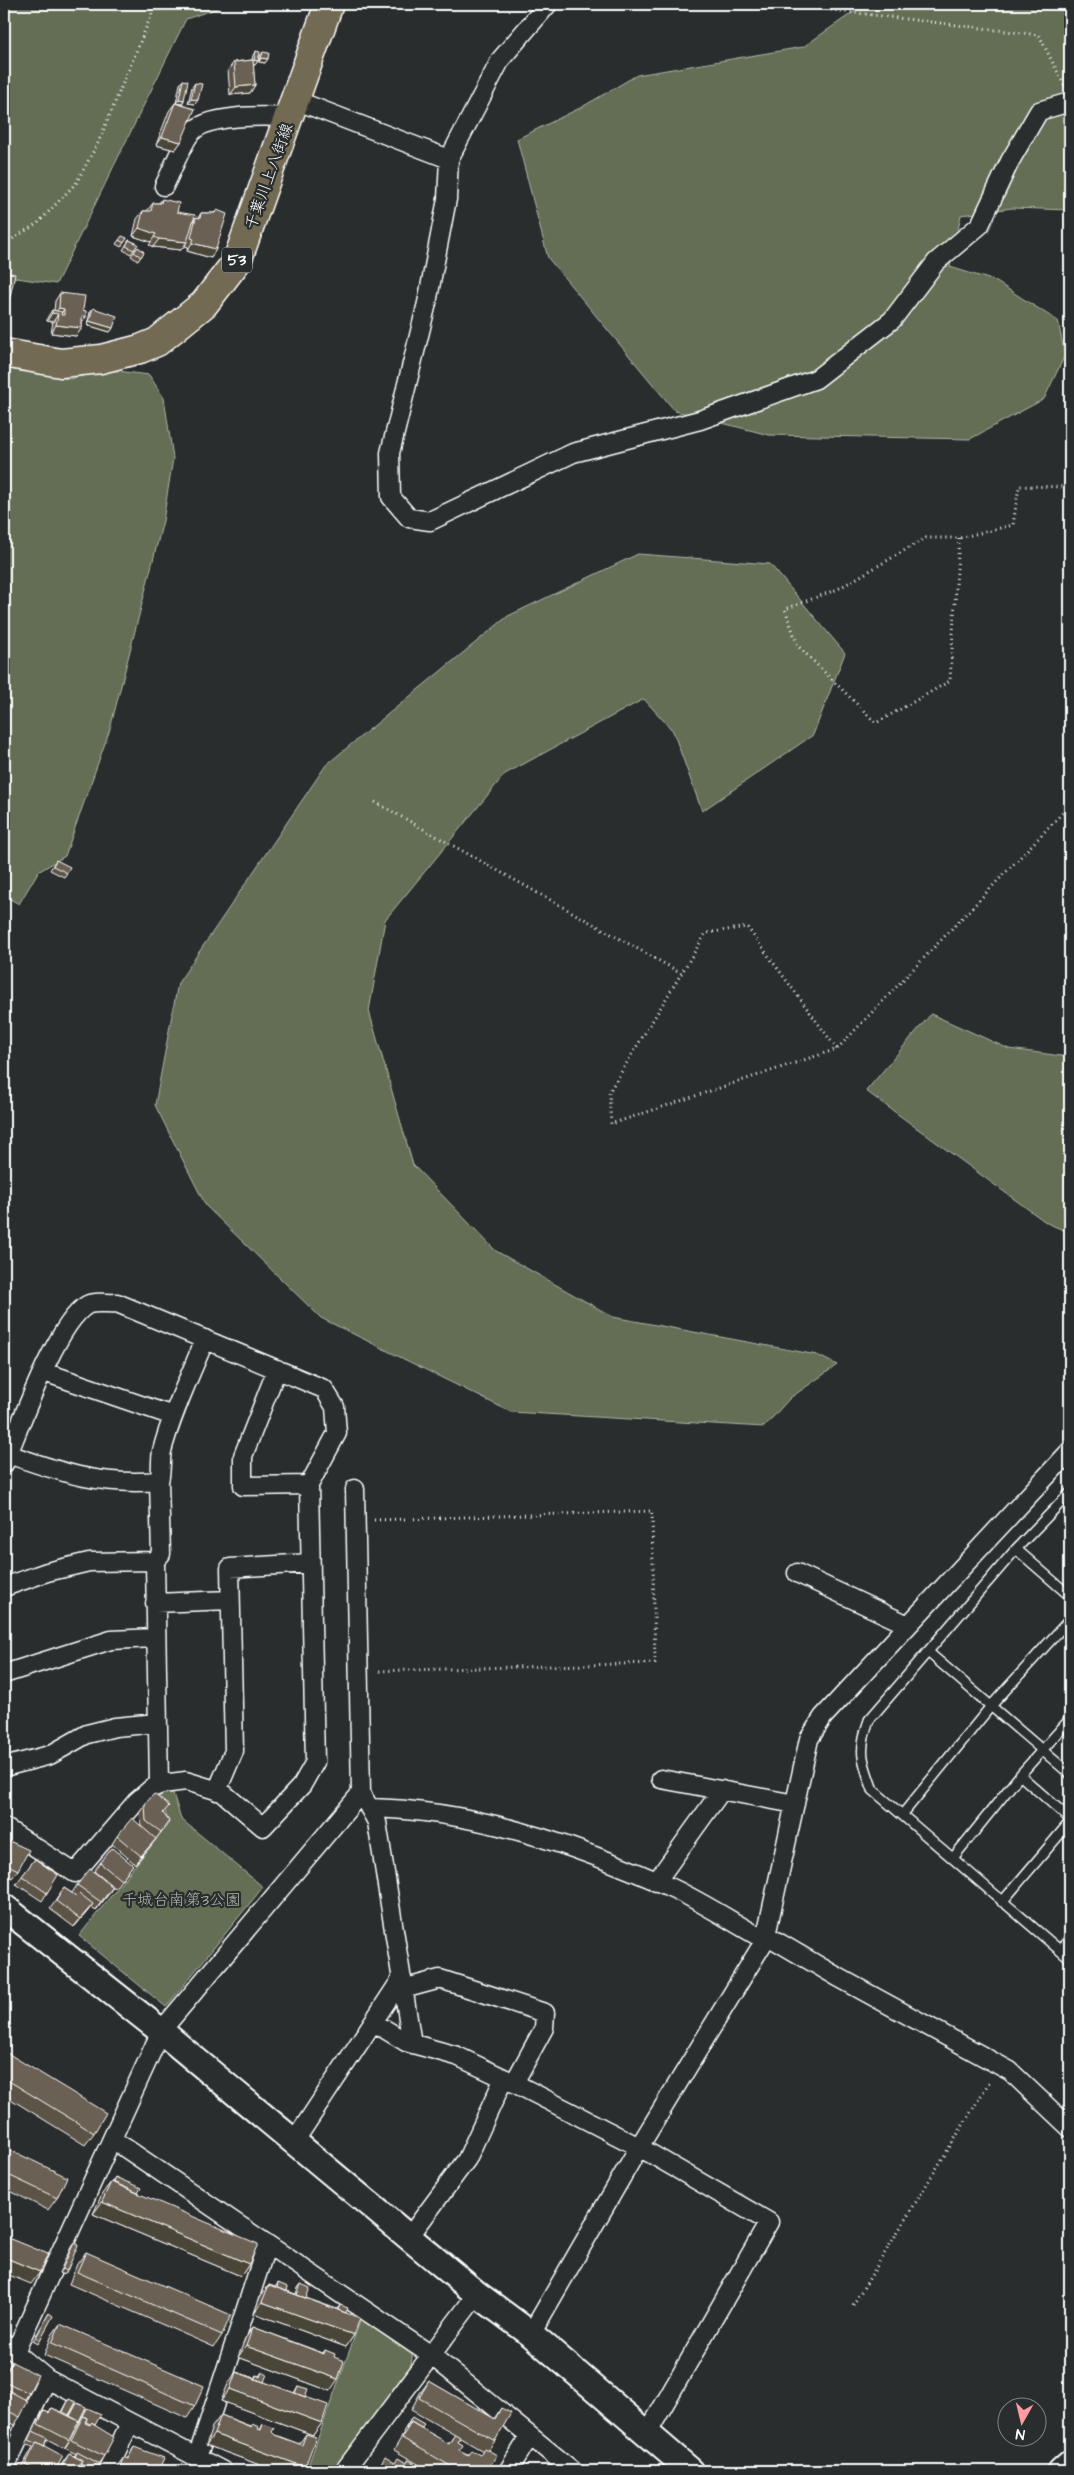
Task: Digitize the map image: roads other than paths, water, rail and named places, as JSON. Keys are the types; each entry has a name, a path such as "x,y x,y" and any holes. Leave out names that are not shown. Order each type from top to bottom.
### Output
{"main road":[{"name":"千葉川上八街線","path":"4,353 61,363 108,358 157,342 204,304 237,261 329,4"}],"street":[{"path":"548,4 501,59 449,159 447,199 427,302 390,453 391,497 409,518 430,521 573,453 700,420 816,379 892,320 936,262 980,225 1010,161 1039,111 1068,94"},
{"path":"164,186 190,134 200,125 292,108 449,159"},
{"path":"4,1827 75,1873 136,1802 152,1788 159,1785 186,1781 222,1792 263,1827 302,1785 315,1762 310,1485 337,1433 335,1407 324,1389 277,1369 117,1303 88,1304 73,1315 44,1372 6,1459 91,1480 119,1483 159,1481"},
{"path":"159,1785 155,1561 160,1554 159,1481 161,1454 174,1416 205,1340"},
{"path":"277,1369 243,1456 243,1486 310,1485"},
{"path":"44,1372 174,1416"},
{"path":"531,2334 639,2147 766,1937 809,1740 822,1717 1070,1451"},
{"path":"355,1489 358,1671 365,1801 377,1822 412,2044"},
{"path":"4,1587 47,1572 89,1562 155,1561"},
{"path":"217,1791 234,1751 230,1568 310,1563"},
{"path":"797,1573 908,1625"},
{"path":"155,1604 230,1600"},
{"path":"4,1674 111,1640 156,1638"},
{"path":"4,1767 50,1755 87,1734 115,1727 157,1724"},
{"path":"661,1778 795,1804"},
{"path":"656,1882 722,1790"},
{"path":"365,1801 412,1808 506,1827 545,1838 673,1889 766,1937 1010,2071 1070,2128"},
{"path":"223,2471 47,2379 9,2348 112,2139 160,2031 365,1801"},
{"path":"6,1915 160,2031 477,2294 531,2334 691,2471"},
{"path":"294,2142 373,2022 402,1984 440,1979 545,2013 544,2028 509,2081 467,2159 408,2237"},
{"path":"373,2022 412,2044 457,2056 509,2081 639,2147 769,2222 647,2434"},
{"path":"112,2139 431,2355 573,2471"},
{"path":"197,2458 267,2244"},
{"path":"344,2471 477,2294"},
{"path":"4,2470 47,2379"},
{"path":"107,2471 130,2423"},
{"path":"508,2471 530,2436"},
{"path":"1061,2471 1070,2463"}],"lane":[{"path":"1070,1493 1016,1550 869,1720 862,1740 863,1764 872,1790 1070,1959"},
{"path":"1016,1550 1070,1596"},
{"path":"902,1815 991,1706 1070,1619"},
{"path":"928,1652 1070,1774"},
{"path":"953,1858 1020,1775 1070,1719"},
{"path":"1002,1902 1070,1821 1020,1775"},
{"path":"1060,1950 1070,1938"}],"park label":[{"name":"千城台南第3公園","path":"181,1899"}]}
